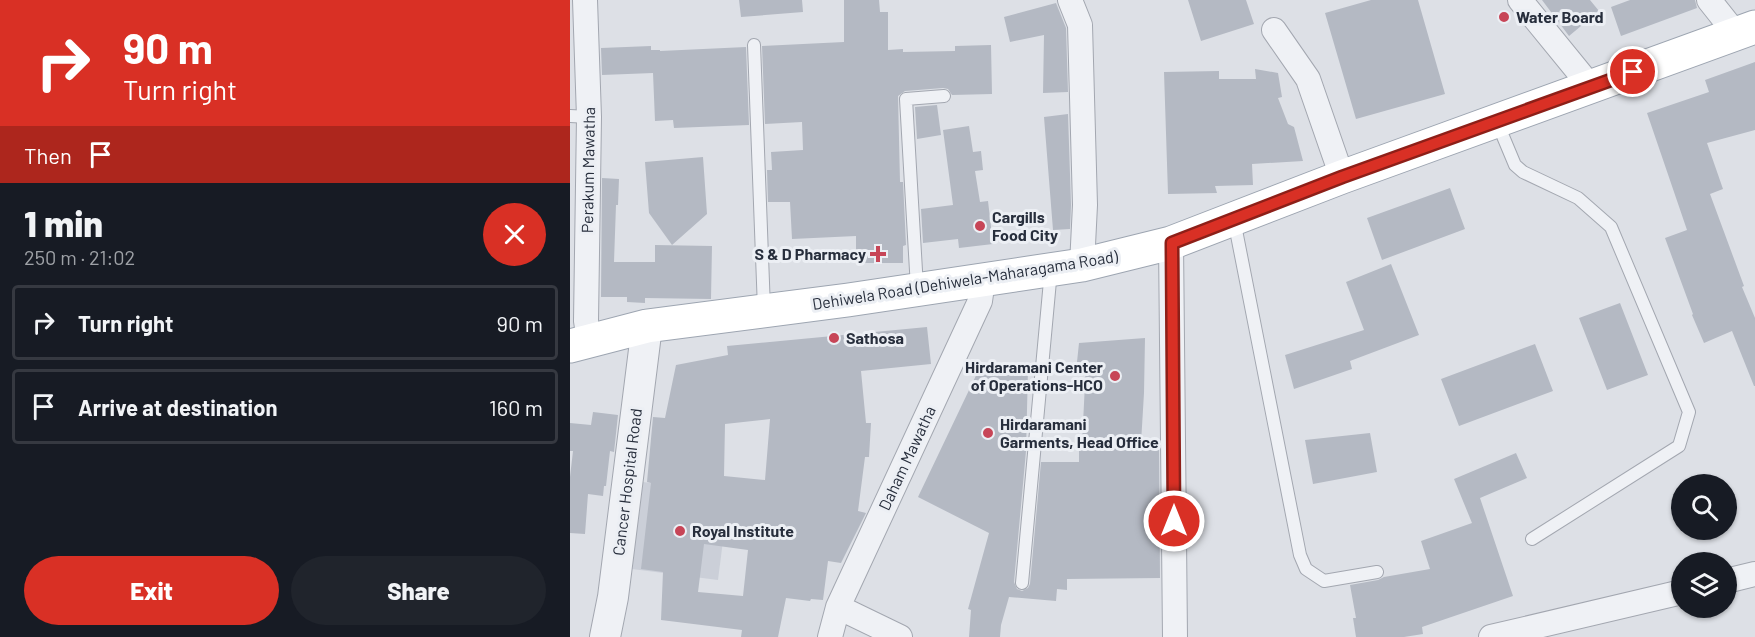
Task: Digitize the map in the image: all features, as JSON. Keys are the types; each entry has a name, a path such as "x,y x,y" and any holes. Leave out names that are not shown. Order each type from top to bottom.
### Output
{"main road":[{"name":"Dehiwela Road (Dehiwela-Maharagama Road)","path":"579,343 646,326 917,290 1067,267 1172,243 1342,177 1745,30"}],"street":[{"name":"Perakum Mawatha","path":"579,343 586,321 580,116 585,0"},
{"path":"1067,267 1086,205 1080,25 1070,0"},
{"path":"1520,0 1591,87"},
{"path":"1709,0 1745,30"},
{"path":"1274,30 1308,79 1342,177"},
{"path":"1172,243 1175,637"},
{"name":"Daham Mawatha","path":"830,637 838,607 980,301 983,279"},
{"name":"Cancer Hospital Road","path":"605,637 613,597 646,326"},
{"path":"1737,578 1755,574"},
{"path":"1491,637 1671,595"},
{"path":"838,607 900,637"}],"lane":[{"path":"754,45 764,311"},
{"path":"917,290 906,99 944,96"},
{"path":"1497,121 1515,165 1523,172 1578,198 1611,227 1689,412 1679,446 1532,538"},
{"path":"1234,219 1300,555 1306,569 1324,581 1377,572"},
{"path":"1022,583 1067,267"}],"shaded area":[{"name":"Royal Institute","path":"643,482 729,494 718,580 632,569"}],"building":[{"path":"739,0 802,0 803,12 741,17"},
{"path":"844,0 879,0 880,12 888,12 888,50 955,51 955,46 991,45 992,94 952,95 948,89 943,88 905,91 898,96 900,182 903,182 906,245 903,246 903,263 856,263 856,236 792,239 790,202 768,202 767,170 772,170 771,152 803,150 802,122 765,124 762,46 844,42"},
{"path":"1188,0 1246,0 1254,24 1201,41"},
{"path":"1371,0 1418,0 1445,94 1356,119 1325,13"},
{"path":"1542,0 1590,0 1599,11 1569,36"},
{"path":"1630,0 1695,0 1697,8 1621,36 1611,7"},
{"path":"1056,3 1066,28 1068,92 1043,93 1044,35 1010,42 1004,17"},
{"path":"651,46 651,50 660,51 746,47 749,125 674,128 673,120 655,121 653,73 602,75 601,48"},
{"path":"1755,62 1755,130 1707,143 1723,189 1710,194 1755,318 1754,386 1732,331 1704,343 1692,315 1665,238 1687,230 1647,113 1709,92 1705,80"},
{"path":"1255,69 1278,73 1282,97 1278,98 1288,124 1294,127 1303,161 1252,164 1253,185 1215,186 1217,193 1168,194 1164,72 1219,71 1219,79 1256,79"},
{"path":"937,105 941,135 917,139 915,107"},
{"path":"1068,114 1070,229 1053,230 1044,117"},
{"path":"969,126 973,152 981,151 983,170 975,171 980,202 988,201 993,244 959,248 958,239 923,243 921,209 953,205 943,130"},
{"path":"703,157 707,214 672,245 649,213 645,162"},
{"path":"602,178 619,179 614,262 655,262 655,245 712,246 711,299 645,298 645,303 627,302 627,297 601,297"},
{"path":"1450,188 1465,229 1382,260 1367,218"},
{"path":"1391,264 1419,335 1350,361 1352,369 1294,389 1285,355 1364,330 1346,282"},
{"path":"1620,303 1648,375 1607,390 1579,318"},
{"path":"927,327 931,364 861,371 866,423 871,423 869,457 865,457 858,511 866,513 841,563 828,561 823,600 786,598 778,637 741,637 742,630 661,620 663,572 641,569 651,483 647,482 653,417 665,418 676,365 728,355 727,346","holes":["770,419 765,480 724,476 725,424","704,544 748,550 743,596 698,592"]},
{"path":"1145,338 1141,443 1159,443 1160,578 1067,579 1067,590 1057,589 1056,601 1009,597 1000,637 969,637 971,610 968,609 989,533 918,497 981,365 1028,368 1026,451 1014,582 1017,589 1022,591 1030,584 1041,462 1079,462 1086,363 1077,362 1079,343"},
{"path":"1535,344 1553,391 1459,426 1441,379"},
{"path":"593,412 618,415 614,452 610,451 603,496 588,494 585,534 570,533 570,477 573,451 570,451 570,423 591,425"},
{"path":"1370,433 1377,472 1313,484 1305,440"},
{"path":"1516,453 1527,478 1480,498 1513,596 1422,627 1423,634 1404,637 1356,637 1353,618 1356,618 1350,585 1430,569 1421,541 1472,523 1454,479"}],"place":[{"name":"Water Board","path":"1504,17"},
{"name":"Cargills Food City","path":"980,226"},
{"name":"S & D Pharmacy","path":"878,254"},
{"name":"Sathosa","path":"834,338"},
{"name":"Hirdaramani Center of Operations-HCO","path":"1115,376"},
{"name":"Hirdaramani Garments, Head Office","path":"988,433"},
{"name":"Royal Institute","path":"680,531"}],"route":[{"path":"1174,521 1172,243 1342,177 1633,72"}]}
